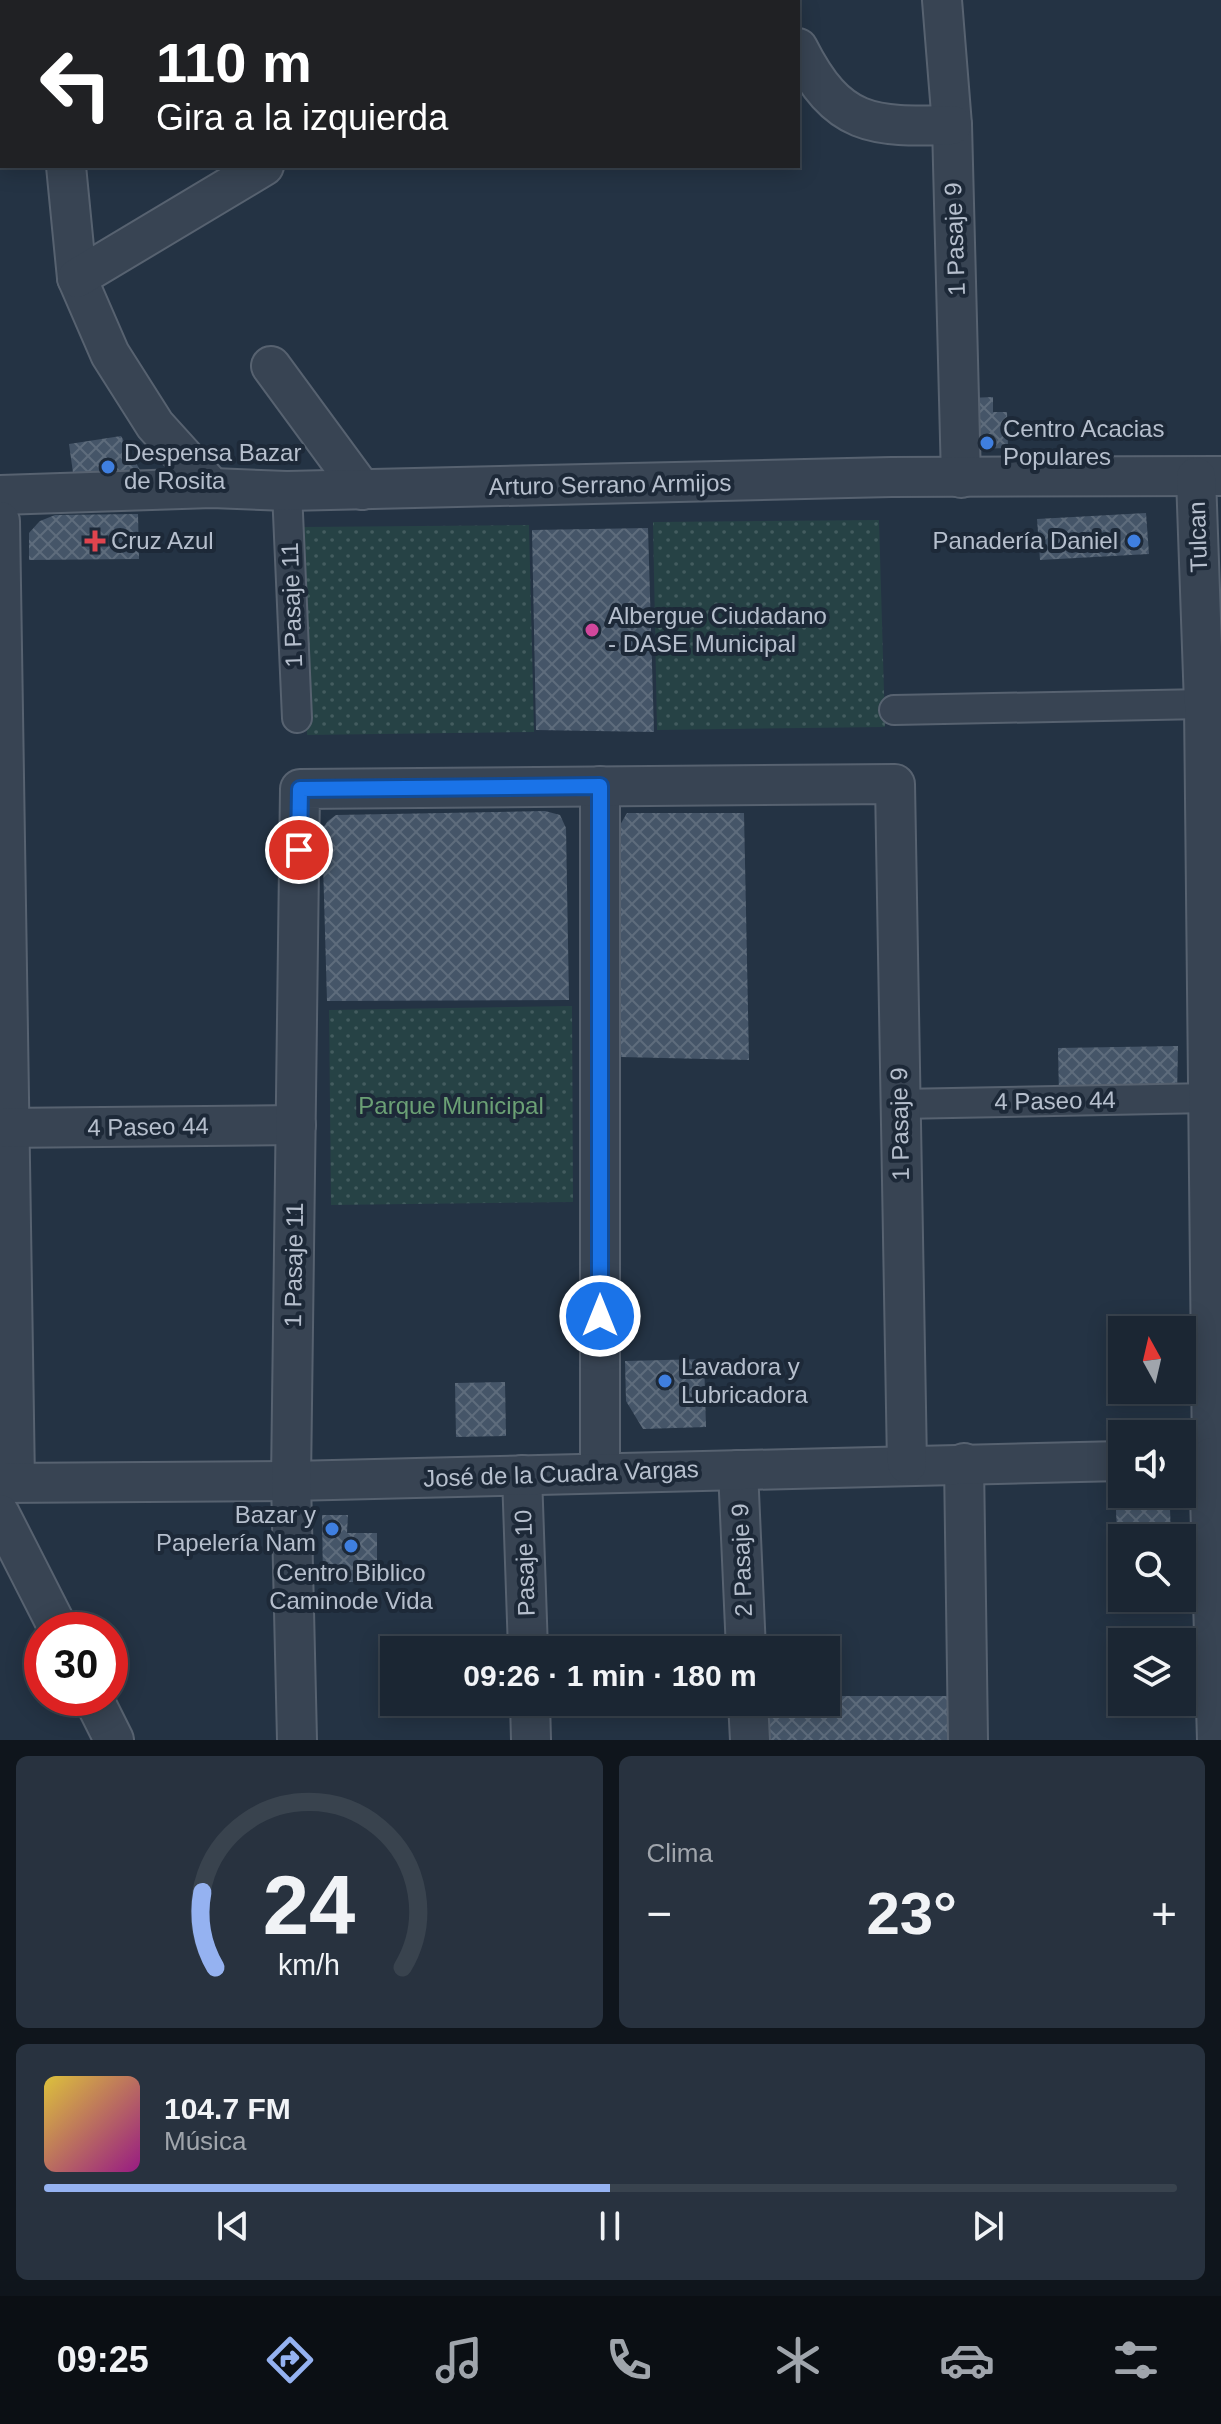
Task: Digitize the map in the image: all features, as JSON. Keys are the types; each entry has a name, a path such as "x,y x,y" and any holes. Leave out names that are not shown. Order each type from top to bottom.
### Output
{"street":[{"name":"1 Pasaje 9","path":"942,0 952,125 961,478"},
{"path":"800,52 814,80 835,101 862,120 889,127 952,125"},
{"path":"66,168 77,278 110,354 155,425 212,488"},
{"path":"77,278 261,168"},
{"path":"271,366 362,490"},
{"name":"Arturo Serrano Armijos","path":"0,495 212,488 287,491 961,478 1208,477"},
{"name":"Tulcan","path":"1205,1460 1213,749 1204,704 1208,477"},
{"name":"1 Pasaje 11","path":"287,491 297,718"},
{"path":"0,521 5,1493 52,1612"},
{"path":"894,710 1204,704"},
{"name":"1 Pasaje 9","path":"600,786 895,784 907,1464"},
{"path":"600,786 600,1472"},
{"name":"1 Pasaje 11","path":"297,1740 291,1481 300,789 600,786"},
{"name":"4 Paseo 44","path":"899,1104 1210,1098"},
{"name":"4 Paseo 44","path":"5,1128 296,1125"},
{"path":"1205,1460 1220,1740"},
{"name":"José de la Cuadra Vargas","path":"5,1493 600,1472 1108,1461"},
{"path":"964,1463 968,1740"},
{"name":"2 Pasaje 9","path":"738,1470 745,1636"},
{"name":"Pasaje 10","path":"522,1475 528,1636"},
{"path":"102,1716 114,1740"},
{"path":"530,1716 531,1740"},
{"path":"749,1716 750,1740"}],"green space":[{"path":"879,520 885,727 657,730 653,522"},
{"path":"529,525 534,732 307,735 303,527"},
{"name":"Parque Municipal","path":"572,1006 573,1202 331,1205 329,1010"}],"building":[{"path":"993,397 993,412 1007,412 1008,448 971,449 970,398"},
{"path":"121,436 140,470 74,480 69,444"},
{"path":"1146,513 1149,554 1040,560 1037,519"},
{"path":"138,514 139,559 29,560 29,533 40,521 55,515"},
{"name":"Albergue Ciudadano - DASE Municipal","path":"648,528 654,732 536,730 532,530"},
{"path":"545,811 560,815 566,828 569,1000 327,1001 322,829 328,821 336,815"},
{"path":"627,813 744,813 749,1060 621,1057 616,832"},
{"path":"1178,1046 1177,1096 1059,1096 1058,1048"},
{"name":"Lavadora y Lubricadora","path":"704,1359 706,1427 643,1429 626,1401 625,1361"},
{"path":"505,1382 506,1436 456,1437 455,1383"},
{"path":"1170,1508 1171,1524 1117,1524 1116,1510"},
{"path":"322,1515 348,1515 347,1533 377,1533 377,1582 323,1582"},
{"path":"840,1696 958,1696 958,1740 770,1740 769,1716 840,1716"}],"place":[{"name":"Centro Acacias Populares","path":"987,443"},
{"name":"Despensa Bazar de Rosita","path":"108,467"},
{"name":"Cruz Azul","path":"95,541"},
{"name":"Panadería Daniel","path":"1134,541"},
{"name":"Albergue Ciudadano - DASE Municipal","path":"592,630"},
{"name":"Lavadora y Lubricadora","path":"665,1381"},
{"name":"Bazar y Papelería Nam","path":"332,1529"},
{"name":"Centro Biblico Caminode Vida","path":"351,1546"}],"route":[{"path":"299,850 300,789 600,786 600,1316"}]}
